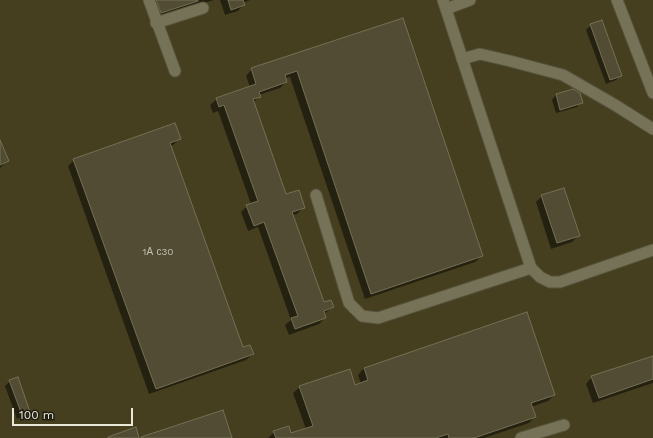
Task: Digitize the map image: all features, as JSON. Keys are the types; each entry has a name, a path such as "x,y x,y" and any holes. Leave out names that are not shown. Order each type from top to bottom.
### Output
{"street":[{"path":"149,0 156,23 175,71"},
{"path":"470,0 445,5 531,268 540,277 550,282 560,282 653,250"},
{"path":"618,0 653,93"},
{"path":"156,23 203,8"},
{"path":"462,59 480,54 563,75 616,105 653,129"},
{"path":"316,194 350,303 362,316 378,318 531,268"},
{"path":"521,438 564,425"}],"shaded area":[{"path":"0,0 653,0 653,438 0,438"}],"building":[{"path":"156,0 198,0 198,1 161,13"},
{"path":"228,0 243,0 245,5 231,10"},
{"path":"403,18 483,256 371,294 297,71 285,75 287,82 259,92 261,97 253,99 286,194 299,190 305,208 292,212 324,302 331,300 334,307 324,311 326,318 295,329 291,318 298,316 264,222 254,226 246,205 258,201 224,105 219,107 216,98 256,84 251,68"},
{"path":"602,20 622,76 610,80 590,24"},
{"path":"573,89 580,93 583,103 560,110 556,94"},
{"path":"175,123 181,139 170,143 243,347 250,345 254,354 156,389 73,159"},
{"path":"0,140 9,161 0,165"},
{"path":"564,188 580,236 557,243 541,195"},
{"path":"527,312 555,395 531,403 536,417 474,438 449,438 448,434 436,438 276,438 273,431 289,426 291,433 313,426 299,386 350,369 355,385 368,380 364,368"},
{"path":"653,356 653,379 599,398 591,376"},
{"path":"18,377 30,412 22,415 9,380"},
{"path":"223,410 232,438 141,438 141,437"},
{"path":"136,427 139,438 108,438 108,437"}]}
